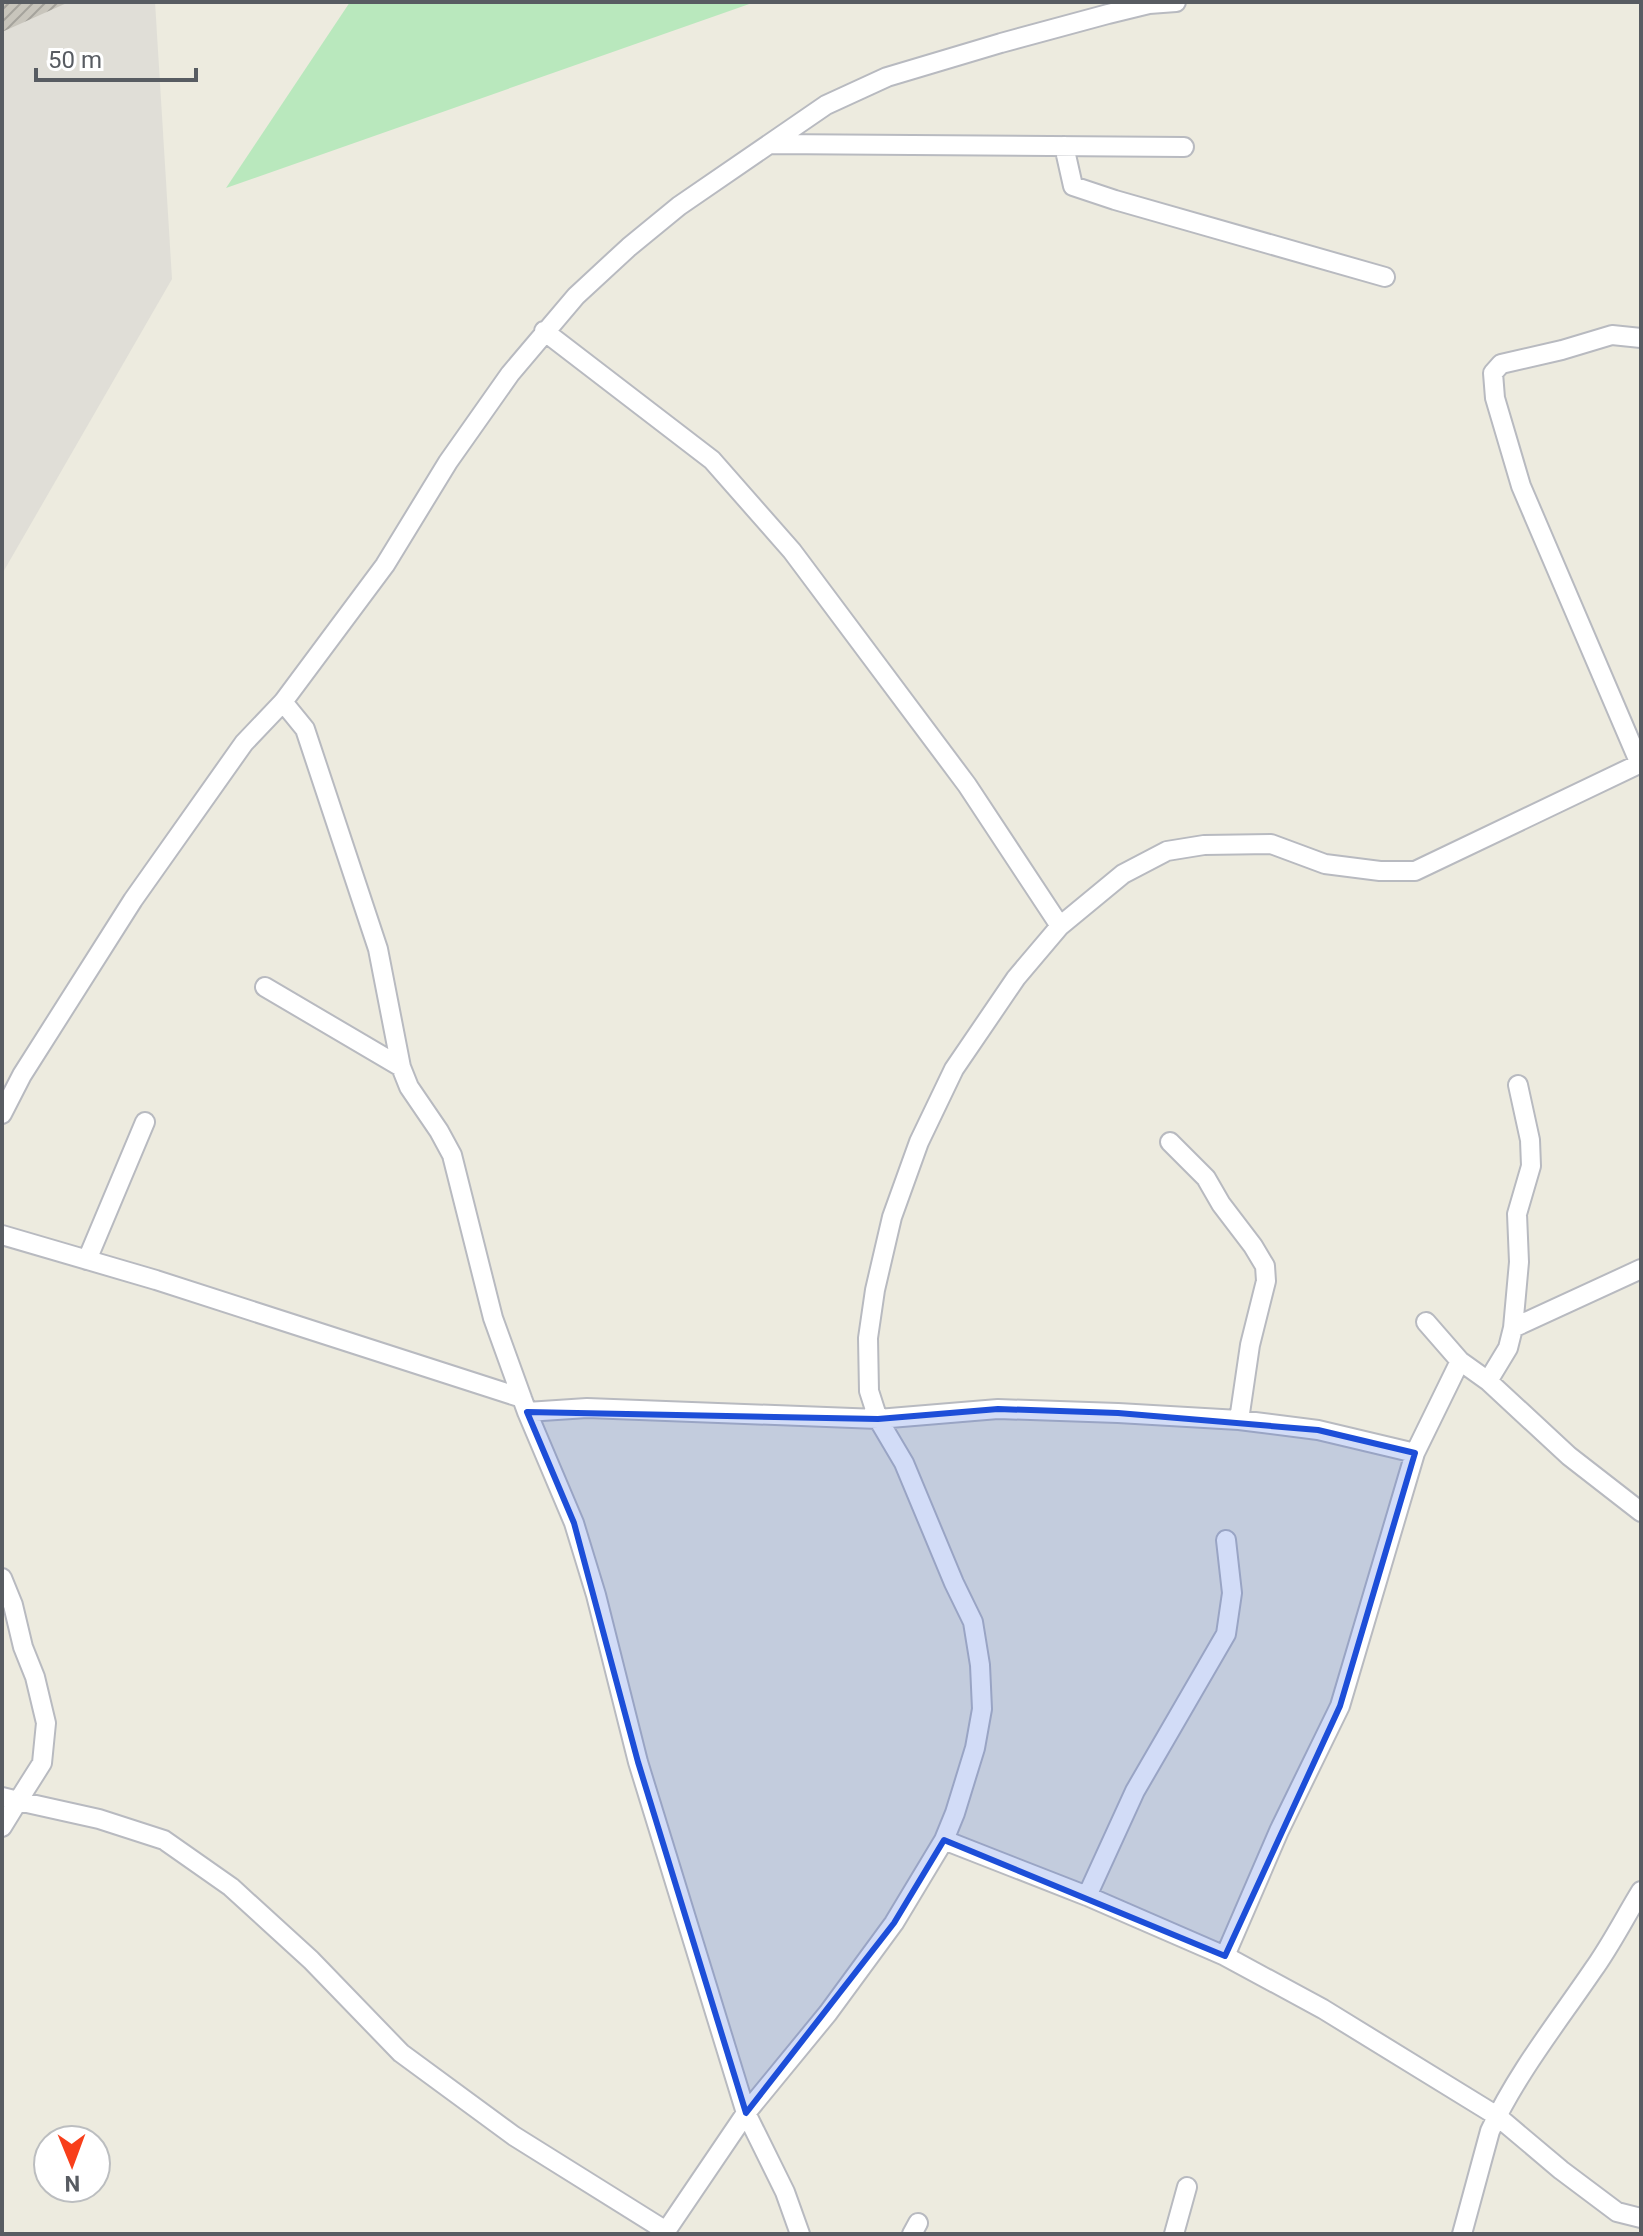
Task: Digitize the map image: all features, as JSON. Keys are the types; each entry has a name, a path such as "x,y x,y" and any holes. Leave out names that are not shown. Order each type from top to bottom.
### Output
{"street":[{"path":"2,1114 22,1075 133,900 244,743 283,702 385,565 448,462 510,374 576,296 679,206 826,105 887,77 1108,14 1149,4 1176,2"},
{"path":"771,144 1184,147"},
{"path":"1064,146 1073,186 1385,277"},
{"path":"544,331 712,460 792,551 967,785 1060,926"},
{"path":"10,1799 99,1819 164,1840 231,1887 311,1960 401,2053 514,2136 665,2232 746,2113 828,2013 894,1923 944,1840 975,1748 982,1709 980,1665 973,1622 904,1463 878,1419 869,1391 868,1338 892,1217 919,1142 954,1069 1016,978 1060,926 1123,874 1167,851 1204,845 1271,844 1325,864 1380,871 1415,871 1641,764 1521,486 1495,398 1493,373 1501,364 1612,335 1641,338"},
{"path":"283,702 305,729 378,949 401,1067 409,1087 452,1155 493,1318 574,1523 596,1595 638,1762 746,2113 785,2192 800,2234"},
{"path":"265,987 401,1067"},
{"path":"1488,1381 1508,1348 1513,1328 1519,1262 1517,1214 1531,1166 1530,1140 1518,1085"},
{"path":"87,1260 145,1122"},
{"path":"1170,1142 1206,1178 1265,1266 1266,1281 1250,1345 1239,1420"},
{"path":"2,1235 156,1280 525,1405 878,1419 998,1409 1118,1413 1239,1420 1318,1430 1415,1453"},
{"path":"1513,1328 1641,1269"},
{"path":"1426,1322 1460,1361 1488,1381 1569,1456 1641,1512"},
{"path":"1225,1956 1279,1831 1340,1706 1415,1453 1460,1361"},
{"path":"1087,1896 1135,1791 1226,1634 1232,1593 1226,1540"},
{"path":"2,1578 35,1677 46,1723 42,1763 10,1799 2,1827"},
{"path":"944,1840 1087,1896 1225,1956 1323,2009 1497,2116 1617,2212 1641,2218"},
{"path":"1462,2234 1490,2131 1497,2116 1538,2048 1596,1967 1641,1891"},
{"path":"1174,2234 1187,2187"}],"highlighted area":[{"path":"998,1409 1118,1413 1318,1430 1415,1453 1340,1706 1225,1956 944,1840 894,1923 746,2113 638,1762 574,1523 527,1412 878,1419"}],"shaded area":[{"path":"2,2 155,2 172,279 2,574"}],"green space":[{"path":"350,2 755,2 226,188"}],"building":[{"path":"2,2 69,2 2,32"}]}
